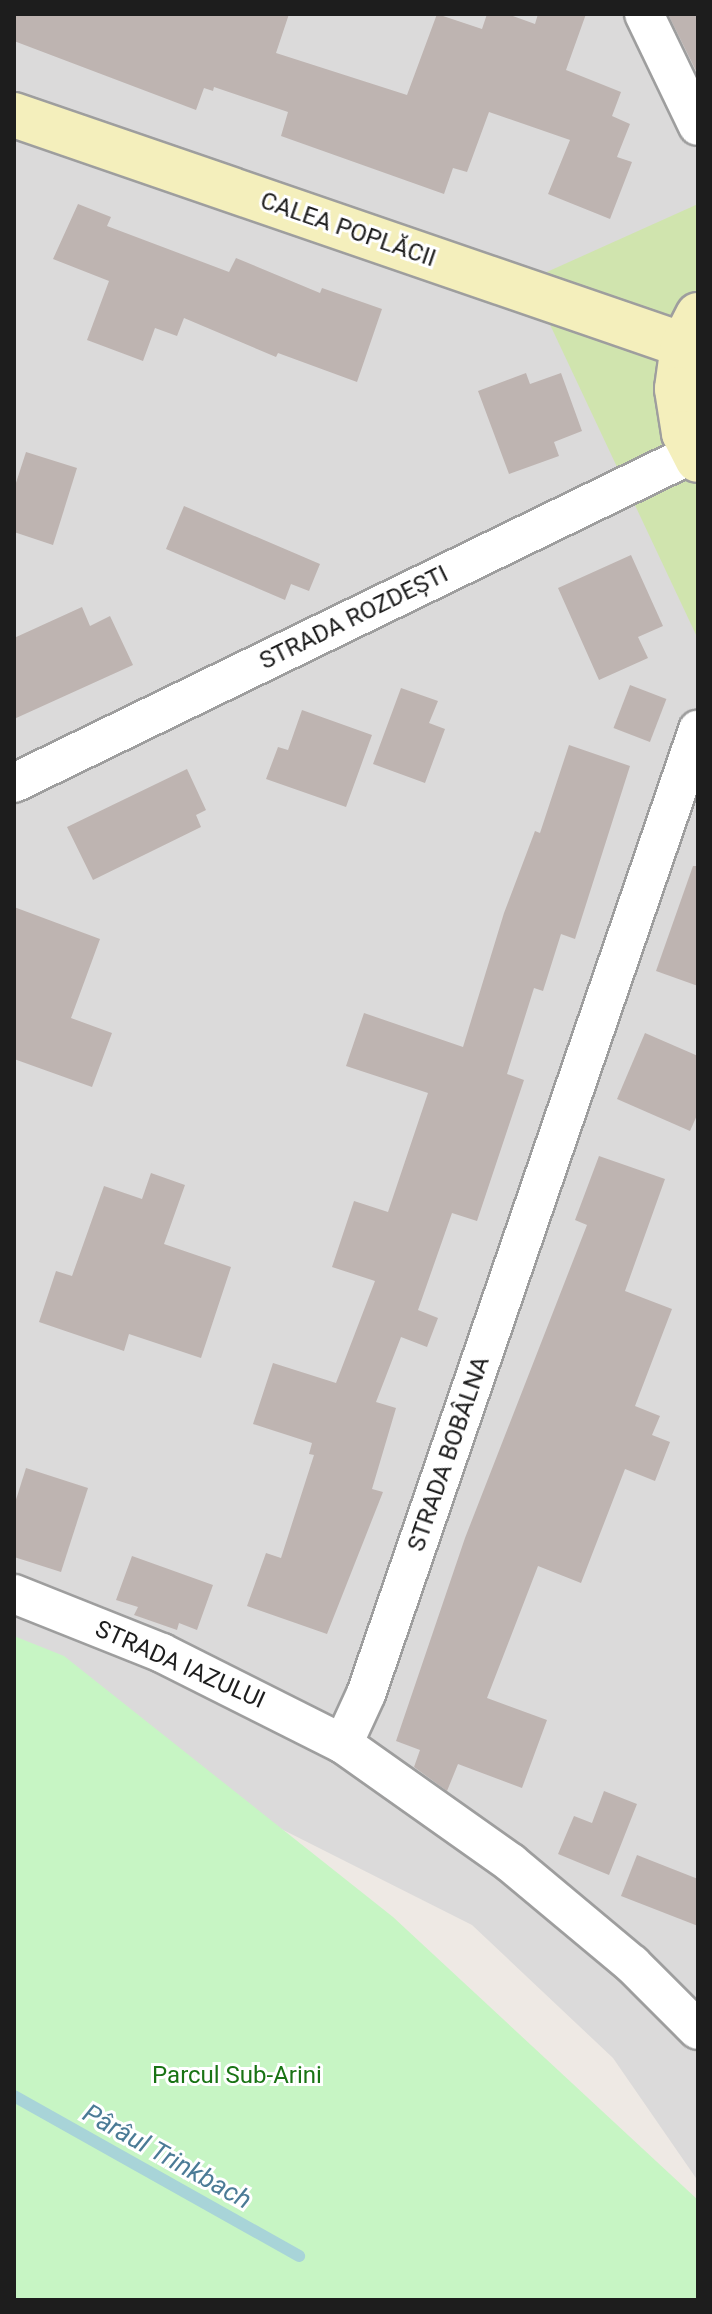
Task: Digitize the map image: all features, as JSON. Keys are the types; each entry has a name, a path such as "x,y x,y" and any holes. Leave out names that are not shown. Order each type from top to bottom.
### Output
{"main road":[{"name":"CALEA POPLĂCII","path":"14,115 690,330"},
{"path":"690,330 678,411 696,456"}],"street":[{"path":"644,14 698,126"},
{"name":"STRADA ROZDEȘTI","path":"14,783 696,456"},
{"name":"STRADA BOBÂLNA","path":"343,1744 366,1694 698,730"},
{"name":"STRADA IAZULUI","path":"14,1594 162,1653 343,1744"},
{"path":"343,1744 511,1863 632,1964 698,2030"}],"shaded area":[{"path":"14,14 698,14 698,2181 613,2058 472,1925 136,1756 14,1737"}],"green space":[{"path":"698,204 698,639 529,280"},
{"name":"Parcul Sub-Arini","path":"14,1636 64,1656 393,1917 698,2200 698,2300 14,2300"}],"building":[{"path":"14,14 289,14 276,53 407,95 437,14 482,29 487,14 507,14 535,24 538,14 586,14 566,70 621,92 612,116 630,124 617,157 632,162 610,219 548,194 570,140 489,112 467,172 453,168 444,194 281,136 288,112 214,87 213,91 204,88 196,110 14,41"},
{"path":"668,14 698,14 698,75"},
{"path":"78,204 111,217 107,226 229,272 236,258 320,293 322,288 382,309 357,382 278,353 276,357 184,318 177,336 155,328 143,361 87,340 109,281 53,259"},
{"path":"526,373 530,384 561,373 582,431 554,442 559,456 509,474 478,391"},
{"path":"26,452 77,468 53,545 14,532 14,489"},
{"path":"184,506 320,564 309,591 291,584 285,600 166,549"},
{"path":"631,555 663,626 638,637 648,658 599,680 558,588"},
{"path":"82,607 90,626 110,616 133,665 14,719 14,638"},
{"path":"630,685 666,699 650,742 614,728"},
{"path":"401,688 438,701 429,723 445,729 425,783 373,764"},
{"path":"302,710 372,735 346,807 266,779 278,747 288,750"},
{"path":"569,745 630,766 575,939 561,934 543,991 534,988 507,1074 524,1080 477,1221 452,1213 418,1310 438,1318 427,1347 401,1337 376,1402 396,1408 372,1489 383,1492 327,1634 247,1606 266,1553 281,1558 314,1455 309,1454 312,1443 253,1424 273,1363 336,1383 375,1281 332,1267 354,1201 388,1212 428,1093 346,1066 364,1013 463,1047 504,913 535,831 540,833"},
{"path":"187,769 206,810 196,815 201,827 93,880 67,827"},
{"path":"693,866 698,866 698,986 656,971"},
{"path":"14,907 100,939 71,1018 112,1033 92,1087 14,1059"},
{"path":"645,1033 698,1056 698,1113 690,1131 617,1099"},
{"path":"599,1156 665,1179 625,1291 672,1309 635,1406 660,1416 652,1435 670,1442 655,1481 625,1469 581,1583 538,1566 487,1698 547,1720 522,1788 458,1764 447,1791 414,1767 420,1750 396,1741 465,1538 587,1225 575,1220"},
{"path":"151,1173 185,1185 164,1244 231,1267 201,1358 129,1334 124,1351 39,1322 56,1271 72,1276 104,1186 142,1199"},
{"path":"26,1468 88,1488 61,1572 14,1557 14,1506"},
{"path":"132,1556 213,1585 197,1630 179,1623 177,1630 134,1615 138,1607 116,1600"},
{"path":"604,1791 637,1804 609,1875 558,1854 574,1816 592,1823"},
{"path":"637,1855 698,1879 698,1926 621,1896"}],"waterway":[{"name":"Pârâul Trinkbach","path":"14,2096 299,2256"}]}
